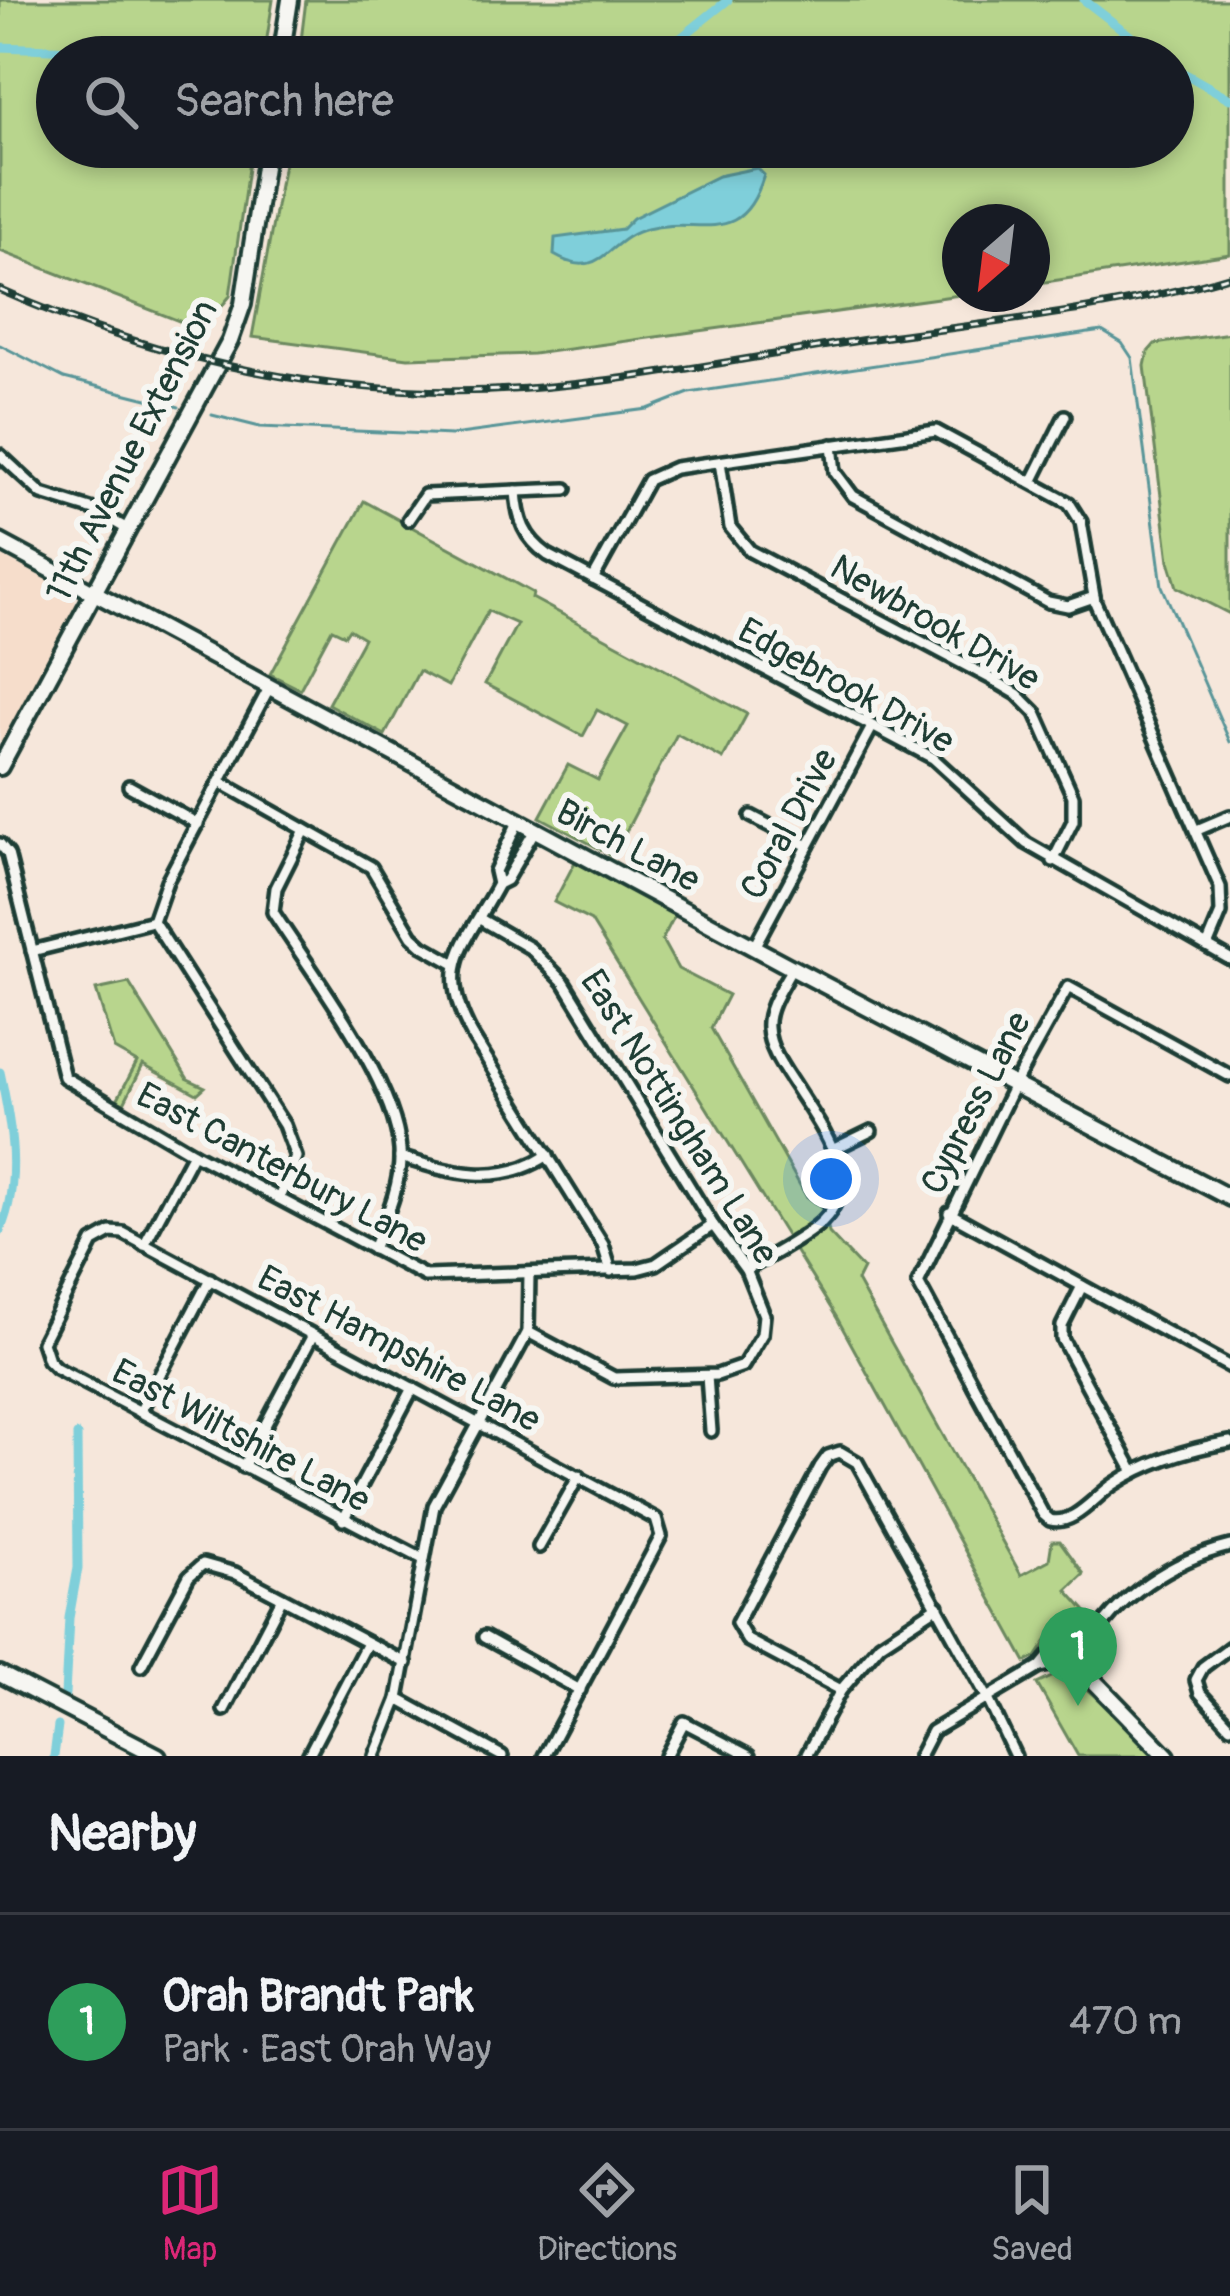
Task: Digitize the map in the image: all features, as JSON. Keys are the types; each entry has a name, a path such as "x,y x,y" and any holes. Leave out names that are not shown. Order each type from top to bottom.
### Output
{"street":[{"path":"284,36 290,0"},
{"name":"11th Avenue Extension","path":"0,767 219,365 237,323 263,168"},
{"path":"1033,482 1065,416"},
{"path":"593,579 648,480 675,468 936,431 1033,482 1076,509 1094,597 1222,899 1208,944"},
{"path":"832,445 836,472 853,496 1048,602 1068,606 1094,597"},
{"path":"0,455 42,494 94,510 129,530"},
{"name":"Newbrook Drive","path":"720,461 730,527 750,550 990,678 1017,694 1036,713 1076,810 1053,861"},
{"path":"408,520 425,495 566,488"},
{"name":"Edgebrook Drive","path":"516,491 529,540 593,579 933,758 1004,825 1053,861 1230,959"},
{"name":"Birch Lane","path":"0,542 791,968 1230,1198"},
{"path":"153,921 167,881 269,688"},
{"name":"Coral Drive","path":"754,947 872,727"},
{"path":"220,782 371,867 412,935 455,964"},
{"path":"129,786 198,824"},
{"path":"751,816 808,846"},
{"path":"1196,830 1230,816"},
{"path":"498,884 495,871 518,822"},
{"path":"305,830 276,888 273,912 379,1084 396,1122 400,1157 394,1192 373,1249"},
{"path":"535,830 506,880 498,884 455,964 452,989 456,1006 603,1245 611,1271"},
{"name":"East Canterbury Lane","path":"0,844 8,854 64,1077 193,1154 425,1276 611,1271 656,1264 713,1225"},
{"name":"East Nottingham Lane","path":"480,919 530,948 564,982 713,1225 746,1270 764,1315 761,1334 742,1366 707,1376"},
{"path":"32,951 153,921"},
{"path":"153,921 284,1125 296,1157 279,1198"},
{"path":"746,1270 817,1226 828,1214 839,1184 834,1149 779,1060 767,1030 791,968"},
{"name":"Cypress Lane","path":"1135,1472 1070,1519 1056,1522 1043,1514 918,1283 949,1213 1068,987 1230,1076"},
{"path":"834,1149 872,1131"},
{"path":"144,1245 193,1154"},
{"path":"400,1157 456,1173 492,1175 522,1170 548,1155"},
{"path":"949,1213 1230,1367"},
{"name":"East Hampshire Lane","path":"43,1350 42,1342 93,1241 112,1232 210,1279 647,1511 657,1521 661,1536 580,1690"},
{"path":"375,1756 398,1699 434,1506 528,1331 529,1274"},
{"path":"140,1412 210,1279"},
{"path":"1082,1286 1062,1326 1062,1339 1135,1472 1182,1452 1230,1442"},
{"path":"528,1331 614,1378 707,1376 711,1431"},
{"path":"243,1467 313,1335"},
{"name":"East Wiltshire Lane","path":"43,1350 56,1368 423,1559"},
{"path":"343,1520 413,1388"},
{"path":"842,1690 746,1640 737,1623 820,1467 828,1456 840,1452 857,1462 1015,1756"},
{"path":"539,1547 579,1476"},
{"path":"919,1756 932,1732 1040,1667 1072,1634 1102,1624 1184,1561 1230,1546"},
{"path":"141,1666 189,1576 203,1564 235,1573 406,1663"},
{"path":"224,1710 281,1598"},
{"path":"806,1756 842,1690 880,1644 938,1606"},
{"path":"1040,1667 1068,1664 1088,1653 1102,1624"},
{"path":"1072,1634 1082,1637 1091,1678"},
{"path":"484,1637 580,1690 544,1756"},
{"path":"308,1756 367,1645"},
{"path":"1058,1645 1068,1664 1091,1678 1167,1756"},
{"path":"1230,1647 1203,1667 1196,1680 1200,1693 1230,1726"},
{"path":"0,1674 158,1756"},
{"path":"398,1699 502,1756"},
{"path":"666,1756 684,1722 749,1756"}],"shaded area":[{"path":"0,555 72,593 76,605 0,748"}],"green space":[{"path":"0,0 273,0 267,36 36,36 36,168 248,168 230,296 202,330 0,251"},
{"path":"306,0 1230,0 1230,254 1050,281 1050,204 942,204 942,297 533,354 408,358 252,337 283,168 1194,168 1194,36 302,36"},
{"path":"1230,333 1230,614 1177,587 1169,561 1145,366 1155,344"},
{"path":"364,501 747,714 723,759 677,734 613,856 540,817 568,765 598,780 628,726 597,710 583,736 485,684 517,624 488,611 448,686 419,671 385,735 328,704 364,638 349,629 345,635 332,629 300,689 270,674"},
{"path":"575,862 675,915 662,940 678,969 728,995 711,1028 806,1196 825,1210 829,1233 863,1269 857,1281 1021,1575 1049,1560 1052,1541 1060,1541 1084,1574 1067,1590 1093,1619 1057,1626 1036,1657 1026,1662 837,1318 591,921 554,902"},
{"path":"129,983 188,1079 205,1087 197,1094 143,1065 124,1103 117,1100 137,1062 114,1049 96,990"},
{"path":"1056,1675 1079,1682 1159,1756 1078,1756 1037,1684"}],"water":[{"path":"757,168 764,175 755,199 731,222 647,229 594,262 570,262 554,255 555,238 622,229 633,218 718,176"}],"waterway":[{"path":"683,36 728,0"},
{"path":"1084,0 1131,36"},
{"path":"0,47 36,48"},
{"path":"1194,79 1230,99"},
{"path":"212,415 260,427 452,435 648,409 689,393 1102,331 1122,343 1132,358 1162,586 1230,742"},
{"path":"0,345 64,378 179,407"},
{"path":"0,1072 13,1172 0,1231"},
{"path":"65,1695 69,1618 78,1568 77,1435"},
{"path":"54,1756 58,1726"}],"railway":[{"path":"0,290 62,316 189,357 320,382 454,391 564,385 1001,322 1095,307 1230,276"}],"place":[{"name":"Orah Brandt Park","path":"1078,1706"}]}
